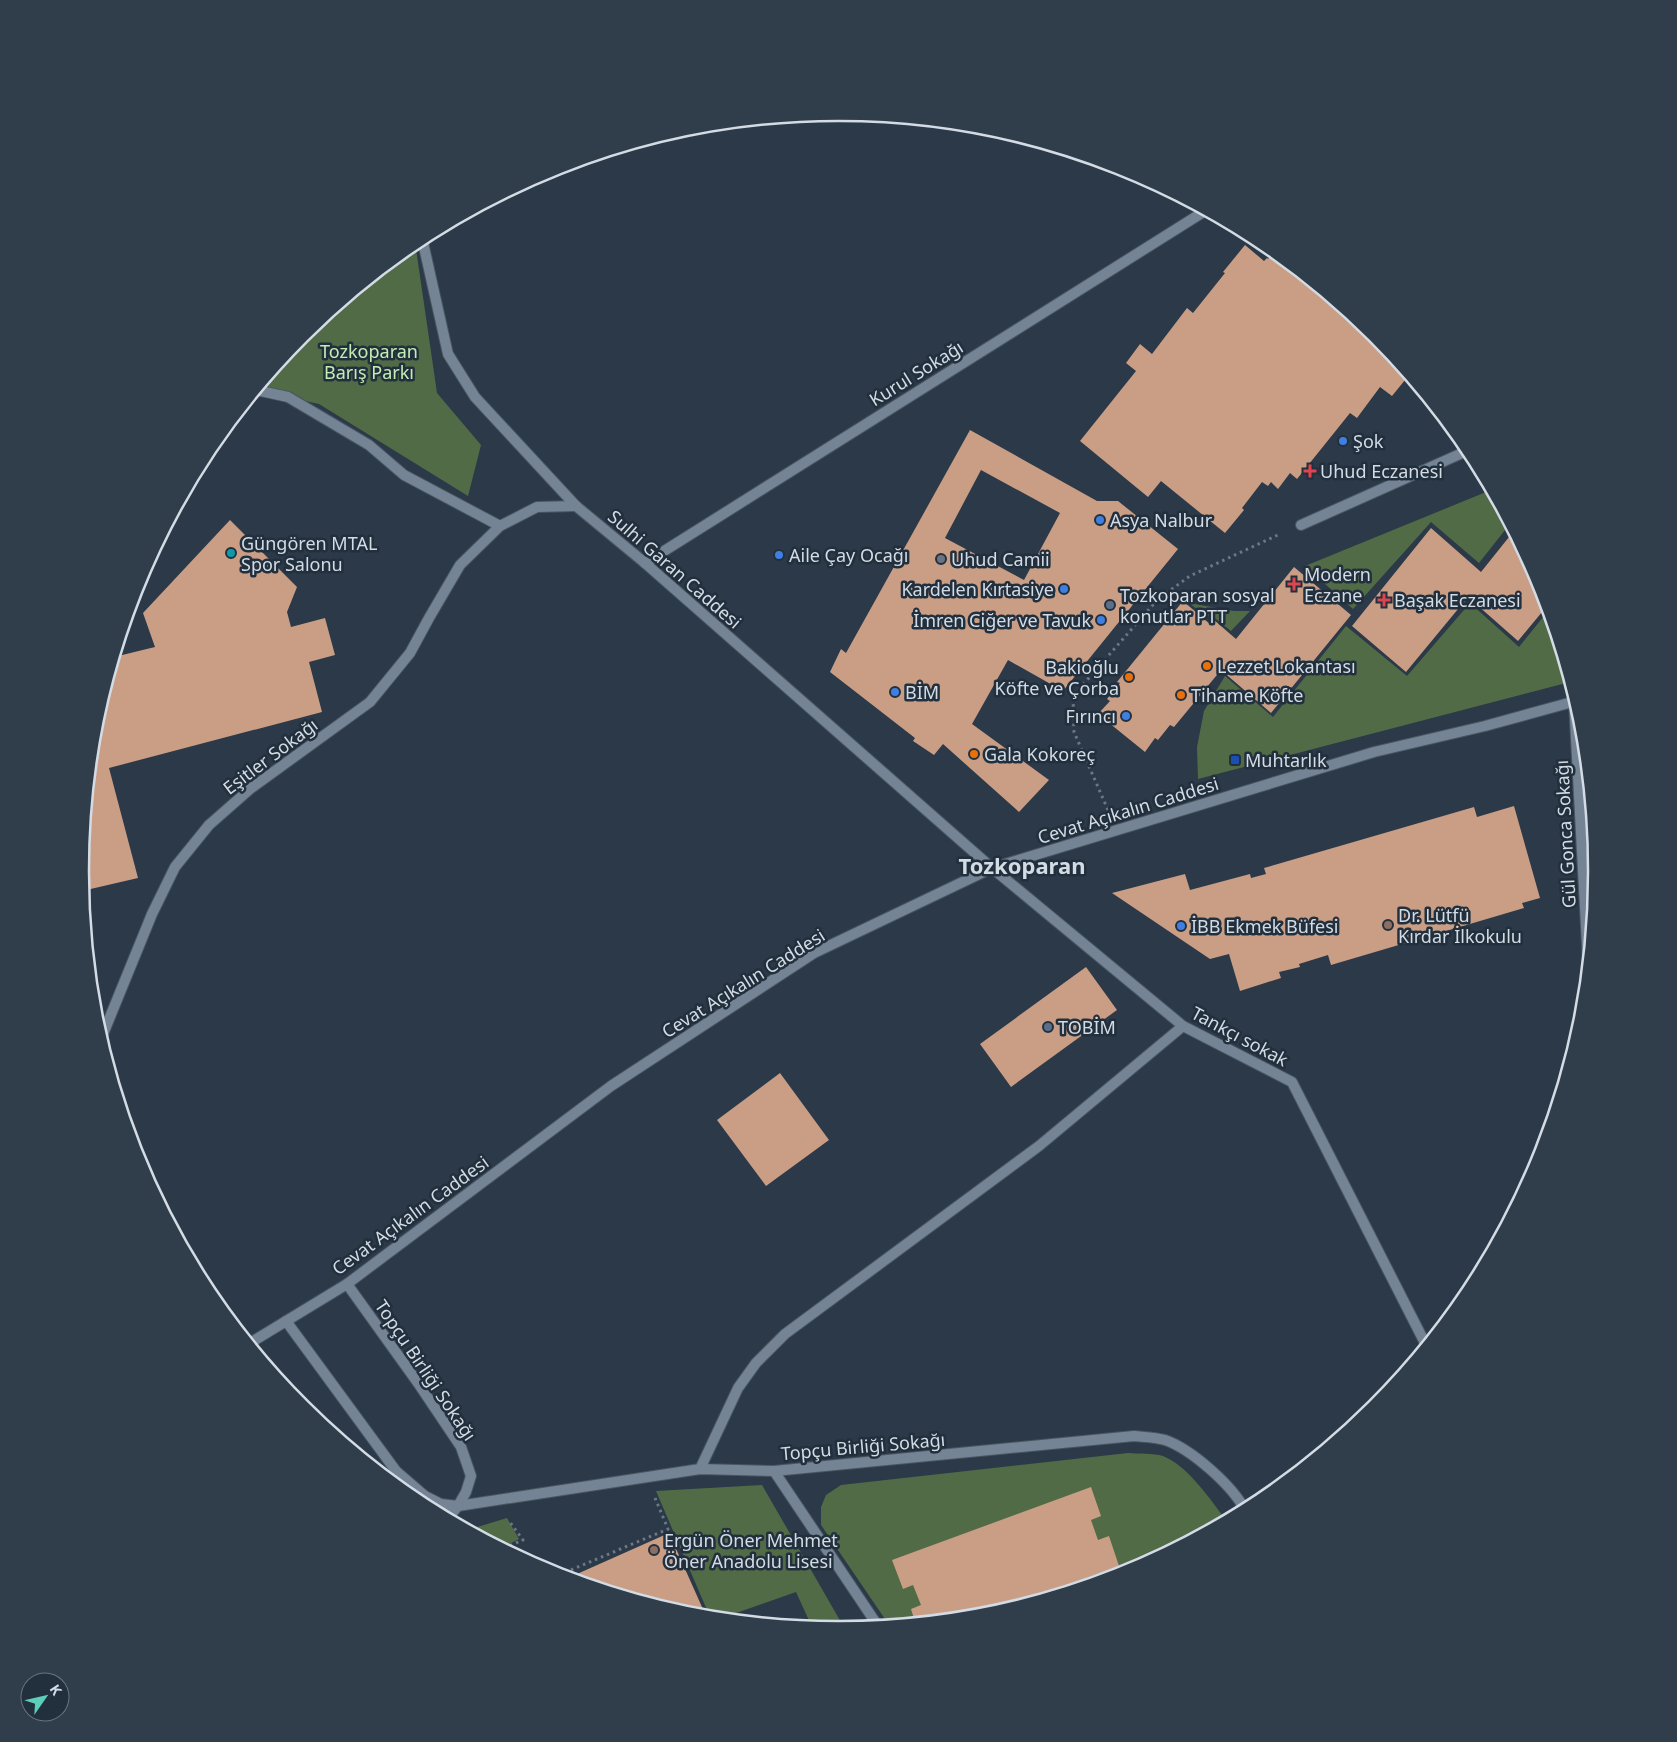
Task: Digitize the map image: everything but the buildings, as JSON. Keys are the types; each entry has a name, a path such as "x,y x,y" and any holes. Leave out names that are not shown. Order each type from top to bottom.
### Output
{"street":[{"name":"Kurul Sokağı","path":"645,563 1199,215"},
{"name":"Sulhi Garan Caddesi","path":"424,247 448,354 475,397 576,506 645,563 992,868"},
{"path":"263,392 288,397 369,445 404,475 500,526"},
{"path":"1301,525 1462,453"},
{"name":"Eşitler Sokağı","path":"106,1028 152,914 175,867 209,825 250,789 370,702 410,653 460,565 500,526 537,507 576,506"},
{"name":"Cevat Açıkalın Caddesi","path":"255,1340 346,1284 612,1086 814,953 992,868 1374,752 1485,726 1569,703"},
{"name":"Gül Gonca Sokağı","path":"1577,744 1586,928"},
{"name":"Tankçı sokak","path":"992,868 1183,1026 1292,1082 1423,1339"},
{"path":"700,1469 738,1388 756,1363 785,1334 1040,1146 1183,1026"},
{"name":"Topçu Birliği Sokağı","path":"346,1284 462,1447 471,1476 466,1492 452,1513"},
{"name":"Topçu Birliği Sokağı","path":"286,1320 396,1471 424,1495"},
{"name":"Topçu Birliği Sokağı","path":"426,1497 441,1504 458,1506 700,1469 774,1470 1134,1436 1164,1440 1191,1454 1219,1477 1241,1503"},
{"path":"774,1470 874,1620"}],"path":[{"path":"1116,830 1074,732 1073,696 1158,600 1190,576 1301,525"},
{"path":"570,1571 668,1529"}],"green space":[{"name":"Tozkoparan Barış Parkı","path":"416,252 437,393 481,445 468,496 319,404 263,392 308,341 344,307 382,276"},
{"path":"1486,492 1506,529 1479,563 1431,522 1353,609 1305,566"},
{"path":"1189,603 1234,611 1250,611 1231,631 1211,615 1207,617"},
{"path":"1470,603 1519,647 1543,617 1564,683 1198,779 1197,747 1204,711 1225,676 1273,717 1346,626 1407,676"},
{"path":"1128,1453 1150,1454 1163,1456 1181,1467 1206,1493 1222,1514 1170,1543 1125,1564 1079,1581 1033,1595 985,1606 936,1614 885,1619 821,1525 821,1507 826,1495 841,1485"},
{"path":"762,1485 840,1621 809,1620 796,1592 736,1613 706,1608 656,1491"},
{"path":"507,1518 519,1539 509,1544 477,1527"}],"place":[{"name":"Şok","path":"1343,441"},
{"name":"Uhud Eczanesi","path":"1310,471"},
{"name":"Asya Nalbur","path":"1100,520"},
{"name":"Güngören MTAL Spor Salonu","path":"231,553"},
{"name":"Aile Çay Ocağı","path":"779,555"},
{"name":"Uhud Camii","path":"941,559"},
{"name":"Modern Eczane","path":"1294,584"},
{"name":"Kardelen Kırtasiye","path":"1064,589"},
{"name":"Başak Eczanesi","path":"1384,600"},
{"name":"Tozkoparan sosyal konutlar PTT","path":"1110,605"},
{"name":"İmren Ciğer ve Tavuk","path":"1101,620"},
{"name":"Lezzet Lokantası","path":"1207,666"},
{"name":"Bakioğlu Köfte ve Çorba","path":"1129,677"},
{"name":"BİM","path":"895,692"},
{"name":"Tihame Köfte","path":"1181,695"},
{"name":"Fırıncı","path":"1126,716"},
{"name":"Gala Kokoreç","path":"974,754"},
{"name":"Muhtarlık","path":"1235,760"},
{"name":"Dr. Lütfü Kırdar İlkokulu","path":"1388,925"},
{"name":"İBB Ekmek Büfesi","path":"1181,926"},
{"name":"TOBİM","path":"1048,1027"},
{"name":"Ergün Öner Mehmet Öner Anadolu Lisesi","path":"654,1550"}],"district":[{"name":"Tozkoparan","path":"1022,865"}]}
